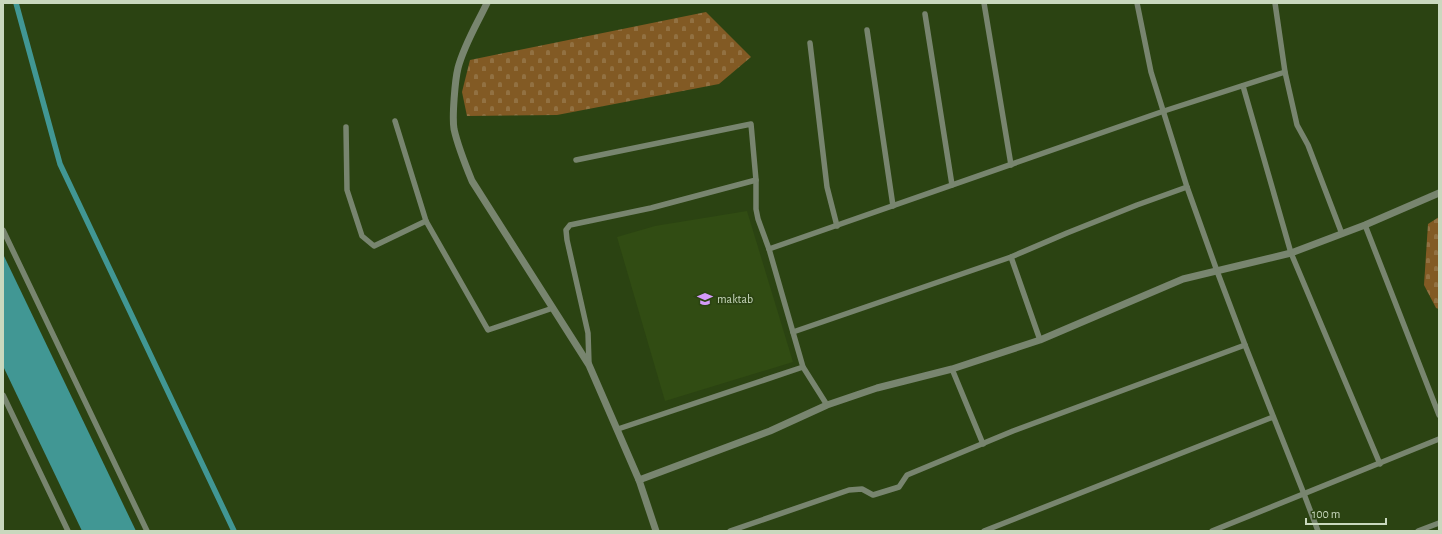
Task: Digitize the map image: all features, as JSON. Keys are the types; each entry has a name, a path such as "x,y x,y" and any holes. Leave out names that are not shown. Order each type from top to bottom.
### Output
{"street":[{"path":"487,3 458,68 454,128 461,155 472,181 589,364 639,480 656,531"},
{"path":"984,3 1011,165"},
{"path":"1137,3 1151,72 1187,187 1217,272 1318,531"},
{"path":"1275,3 1285,72 1298,125 1308,145 1342,234"},
{"path":"925,14 952,185"},
{"path":"867,30 893,206"},
{"path":"810,43 826,187 837,226"},
{"path":"769,249 1164,111 1285,72"},
{"path":"1243,86 1290,253 1380,464"},
{"path":"395,121 426,221 488,330 553,308"},
{"path":"576,160 751,124 756,180 756,209 758,219 769,249 803,367 827,405"},
{"path":"346,128 347,190 362,236 374,246 426,221"},
{"path":"589,364 588,333 567,240 566,230 570,225 651,208 756,180"},
{"path":"793,332 1011,257 1109,216 1187,187"},
{"path":"639,480 770,431 827,405 877,388 952,370 1040,340 1183,279 1217,272 1290,253 1365,225 1439,193"},
{"path":"1365,225 1439,415"},
{"path":"3,230 146,531"},
{"path":"1011,257 1040,340"},
{"path":"730,531 849,490 862,489 873,495 899,487 907,475 1020,428 1245,345"},
{"path":"618,429 803,367"},
{"path":"952,370 983,444"},
{"path":"3,395 68,531"},
{"path":"984,531 1273,418"},
{"path":"1212,531 1439,439"},
{"path":"1418,531 1439,523"}],"shaded area":[{"name":"maktab","path":"747,211 793,362 665,401 617,237 655,226"}],"green space":[{"path":"706,12 751,57 719,84 557,115 467,116 462,92 470,60"},
{"path":"1439,217 1439,309 1436,308 1424,285 1428,224"}],"water":[{"path":"3,254 136,531 82,531 3,366"}],"waterway":[{"path":"16,3 60,164 234,531"}],"place":[{"name":"maktab","path":"705,299"}]}
